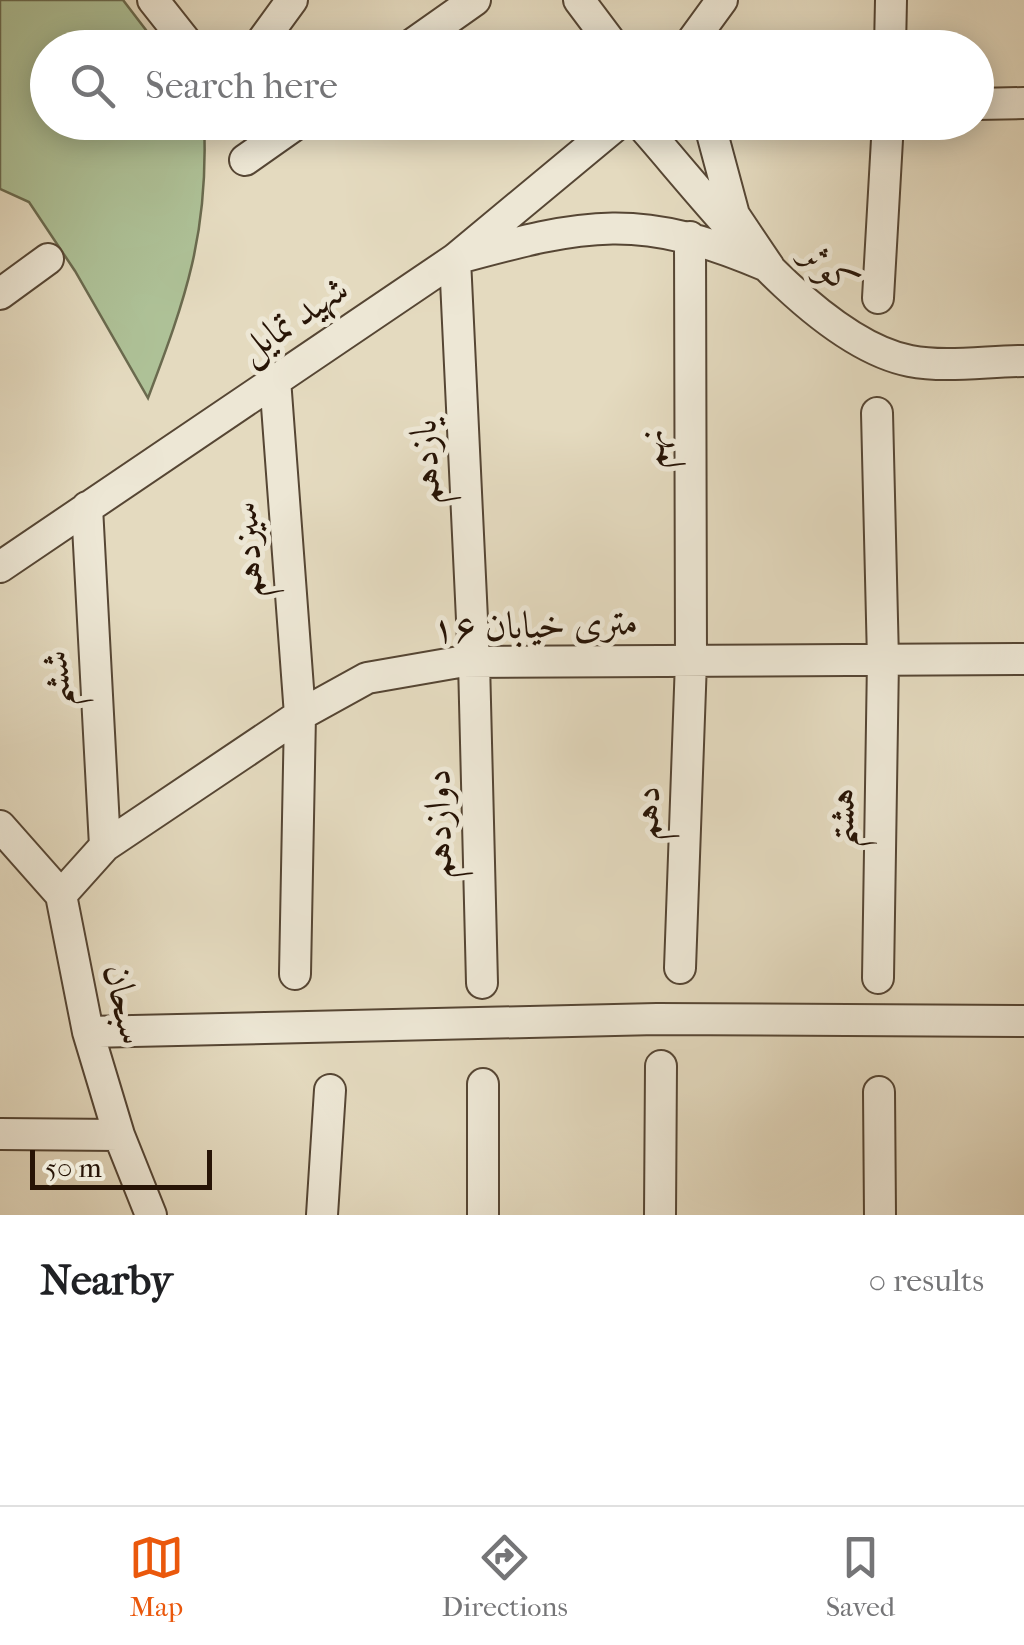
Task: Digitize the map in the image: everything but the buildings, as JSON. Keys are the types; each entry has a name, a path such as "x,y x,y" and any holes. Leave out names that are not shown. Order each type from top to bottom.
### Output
{"street":[{"path":"154,0 178,30"},
{"path":"270,30 292,0"},
{"path":"433,30 476,0"},
{"path":"578,0 601,30"},
{"path":"890,30 891,0"},
{"path":"994,104 1024,104"},
{"path":"245,160 274,140"},
{"name":"شهید تمایل","path":"0,567 456,259 598,140"},
{"name":"کوثر","path":"655,140 768,267 840,330 909,361 1024,361"},
{"path":"714,140 734,215 768,267"},
{"path":"878,298 887,140"},
{"path":"456,259 562,230 632,226 690,237 768,267"},
{"name":"نهم","path":"690,237 691,661"},
{"path":"0,294 48,259"},
{"name":"یازدهم","path":"456,259 474,662"},
{"name":"سیزدهم","path":"275,378 300,715 295,974"},
{"name":"هشتم","path":"877,413 883,660 878,978"},
{"name":"ششم","path":"87,508 105,846"},
{"name":"۱۶ متری خیابان","path":"61,895 105,846 300,715 367,678 474,662 1024,660"},
{"name":"دهم","path":"680,968 691,661"},
{"name":"دوازدهم","path":"474,662 482,984"},
{"path":"0,826 61,895"},
{"name":"سبحان","path":"61,895 88,1032 119,1135 151,1215"},
{"path":"88,1032 656,1019 1024,1022"},
{"path":"660,1215 661,1066"},
{"path":"483,1084 483,1215"},
{"path":"322,1215 330,1090"},
{"path":"879,1092 880,1215"},
{"path":"0,1134 119,1135"}],"green space":[{"path":"0,0 123,0 146,30 30,30 30,140 204,140 203,198 192,264 148,398 75,271 29,202 0,189"}]}
